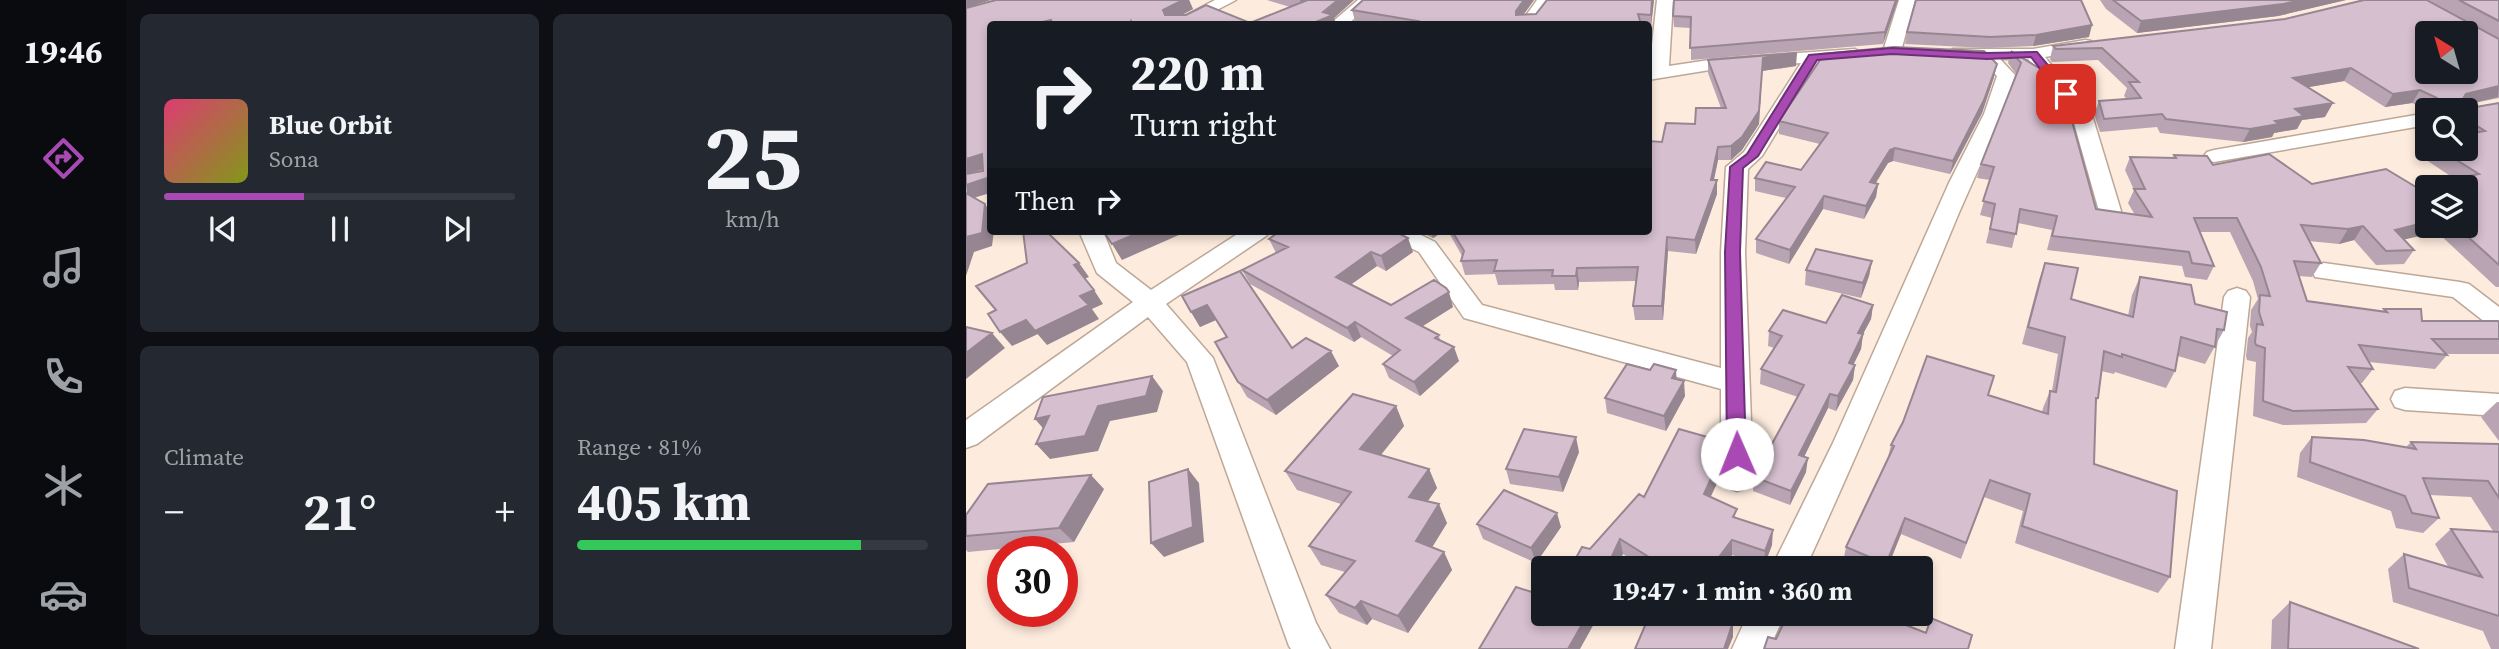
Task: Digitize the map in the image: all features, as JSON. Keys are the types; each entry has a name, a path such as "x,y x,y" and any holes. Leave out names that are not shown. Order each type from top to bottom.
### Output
{"street":[{"path":"1184,21 1228,0"},
{"path":"1342,21 1368,0"},
{"path":"1530,21 1545,0"},
{"path":"1665,0 1666,10 1654,74 1716,64 1898,52 1907,0"},
{"path":"1933,53 1987,56 2034,54 2097,44"},
{"path":"2034,54 2082,115 2110,211"},
{"path":"1794,556 1848,443 1960,183 1994,114 2006,75 1987,56"},
{"path":"1737,478 1733,252 1737,167 1752,156 1813,58"},
{"path":"2214,156 2415,121"},
{"path":"1093,235 1106,267 1150,303 1199,358 1302,634 1312,649"},
{"path":"966,436 1150,303 1252,235"},
{"path":"1402,235 1427,247 1473,312 1735,382"},
{"path":"2324,271 2460,290 2499,320"},
{"path":"2193,649 2237,297"},
{"path":"2404,399 2499,405"},
{"path":"1750,649 1761,626"}],"building":[{"path":"996,0 1183,0 1163,10 1165,15 1186,15 1206,5 1245,21 987,21 987,178 966,185 966,174 983,171 982,154 966,159 966,8"},
{"path":"1300,0 1338,0 1323,12 1333,15 1318,21 1255,21 1305,1"},
{"path":"1363,0 1524,0 1516,15 1536,14 1547,0 1652,0 1651,15 1638,14 1640,21 1418,21 1352,10"},
{"path":"1674,0 1896,0 1885,32 1690,48 1691,17 1673,16"},
{"path":"1916,0 2081,0 2092,25 2036,35 1990,37 1907,32"},
{"path":"2113,0 2302,0 2141,21"},
{"path":"2364,0 2427,0 2466,21 2415,21 2415,84 2478,84 2478,28 2499,39 2499,86 2466,94 2464,97 2468,98 2437,98 2420,90 2393,94 2351,68 2293,78 2333,103 2295,109 2304,116 2275,121 2279,124 2250,129 2166,119 2162,114 2104,119 2099,101 2141,98 2129,82 2139,82 2102,48 2056,49 2053,46 2285,19"},
{"path":"2459,0 2499,0 2499,21"},
{"path":"1894,47 1984,51 1997,64 1984,100 1953,161 1895,148 1890,150 1870,182 1878,184 1866,206 1824,196 1790,250 1756,239 1795,187 1755,178 1766,162 1801,170 1828,133 1779,121 1824,54 1821,54"},
{"path":"2011,51 2052,76 2064,92 2096,209 2152,217 2134,189 2145,189 2130,157 2207,156 2213,165 2269,154 2312,184 2386,169 2415,186 2415,225 2395,230 2414,250 2386,251 2363,226 2348,229 2301,225 2321,263 2294,261 2307,301 2387,312 2384,309 2421,309 2422,321 2498,321 2499,339 2432,339 2447,355 2359,345 2373,369 2348,367 2378,409 2293,411 2263,401 2265,348 2255,342 2257,324 2263,325 2259,312 2260,295 2270,296 2261,267 2237,218 2194,218 2214,266 2192,263 2189,252 2052,236 2057,216 2020,209 2016,234 1990,229 1995,204 1983,201 1994,167 1981,164 2021,63"},
{"path":"1797,53 1763,58 1759,111 1742,137 1731,146 1718,147 1711,180 1717,180 1695,240 1667,237 1662,306 1633,306 1638,267 1577,268 1576,276 1552,276 1553,270 1494,271 1497,260 1461,261 1464,251 1454,235 1652,235 1652,141 1662,142 1666,123 1695,124 1696,108 1726,108 1708,60"},
{"path":"2499,103 2499,265 2469,238 2478,238 2478,175 2474,175 2479,174 2458,161 2478,161 2478,132 2485,131 2478,127 2478,107"},
{"path":"966,193 985,204 982,233 966,237"},
{"path":"1024,235 1050,235 1079,263 1074,265 1094,290 1080,296 1089,305 1035,331 1026,320 1000,332 988,314 996,310 976,286 1027,263"},
{"path":"1106,235 1133,235 1112,244"},
{"path":"1274,235 1402,235 1408,238 1381,256 1371,252 1336,277 1391,305 1434,280 1449,292 1406,318 1439,335 1435,338 1454,347 1414,382 1383,364 1400,350 1355,322 1347,328 1242,270 1288,247 1269,239"},
{"path":"1816,249 1872,261 1863,283 1806,270"},
{"path":"2045,263 2078,268 2071,299 2133,317 2140,277 2191,285 2195,304 2227,312 2224,330 2217,329 2215,347 2181,337 2175,371 2104,351 2096,398 2094,464 2177,491 2170,577 2022,526 2030,494 1990,480 1966,543 1905,518 1889,556 1867,556 1846,547 1894,446 1891,445 1903,422 1927,356 1994,376 1988,395 2048,414 2050,391 2056,392 2065,337 2028,327"},
{"path":"1240,271 1292,348 1306,338 1331,351 1267,400 1238,382 1215,342 1227,337 1207,305 1191,312 1182,296"},
{"path":"1842,295 1873,305 1858,333 1863,334 1849,363 1855,365 1838,396 1830,394 1799,455 1808,458 1791,491 1754,477 1804,385 1761,369 1782,336 1769,331 1783,310 1826,323"},
{"path":"966,327 992,333 966,353"},
{"path":"1627,364 1650,370 1654,364 1676,370 1672,378 1684,381 1664,416 1605,398"},
{"path":"1152,376 1146,396 1098,406 1085,436 1036,444 1049,416 1035,419 1043,397"},
{"path":"1353,394 1396,406 1360,449 1429,469 1409,497 1439,504 1416,541 1444,552 1398,616 1361,601 1355,608 1326,595 1355,561 1309,546 1351,492 1285,471"},
{"path":"1524,429 1576,437 1559,477 1506,469"},
{"path":"1679,429 1718,440 1718,463 1704,494 1737,509 1733,517 1773,530 1765,551 1732,540 1720,556 1647,556 1620,539 1612,556 1577,556 1582,547 1590,549 1639,494 1644,497"},
{"path":"2312,437 2364,440 2416,449 2411,442 2499,444 2499,498 2488,481 2423,478 2439,518 2412,513 2405,496 2310,462"},
{"path":"1188,469 1193,527 1151,543 1149,482"},
{"path":"1091,475 1059,528 966,536 966,515 988,484"},
{"path":"1504,490 1557,513 1531,548 1477,524"},
{"path":"2451,529 2499,532 2499,616 2409,588 2404,554 2482,577"},
{"path":"1516,587 1531,592 1531,626 1581,626 1568,649 1479,649"},
{"path":"2290,602 2419,649 2288,649"},
{"path":"1933,619 1972,635 1968,649 1764,649 1768,637 1776,639 1782,626 1908,626 1926,633 1928,626 1933,626"},
{"path":"1645,626 1732,626 1724,649 1635,649"}],"route":[{"path":"1737,454 1733,252 1737,167 1752,156 1813,58 1892,51 1987,56 2034,54 2066,94"}]}
